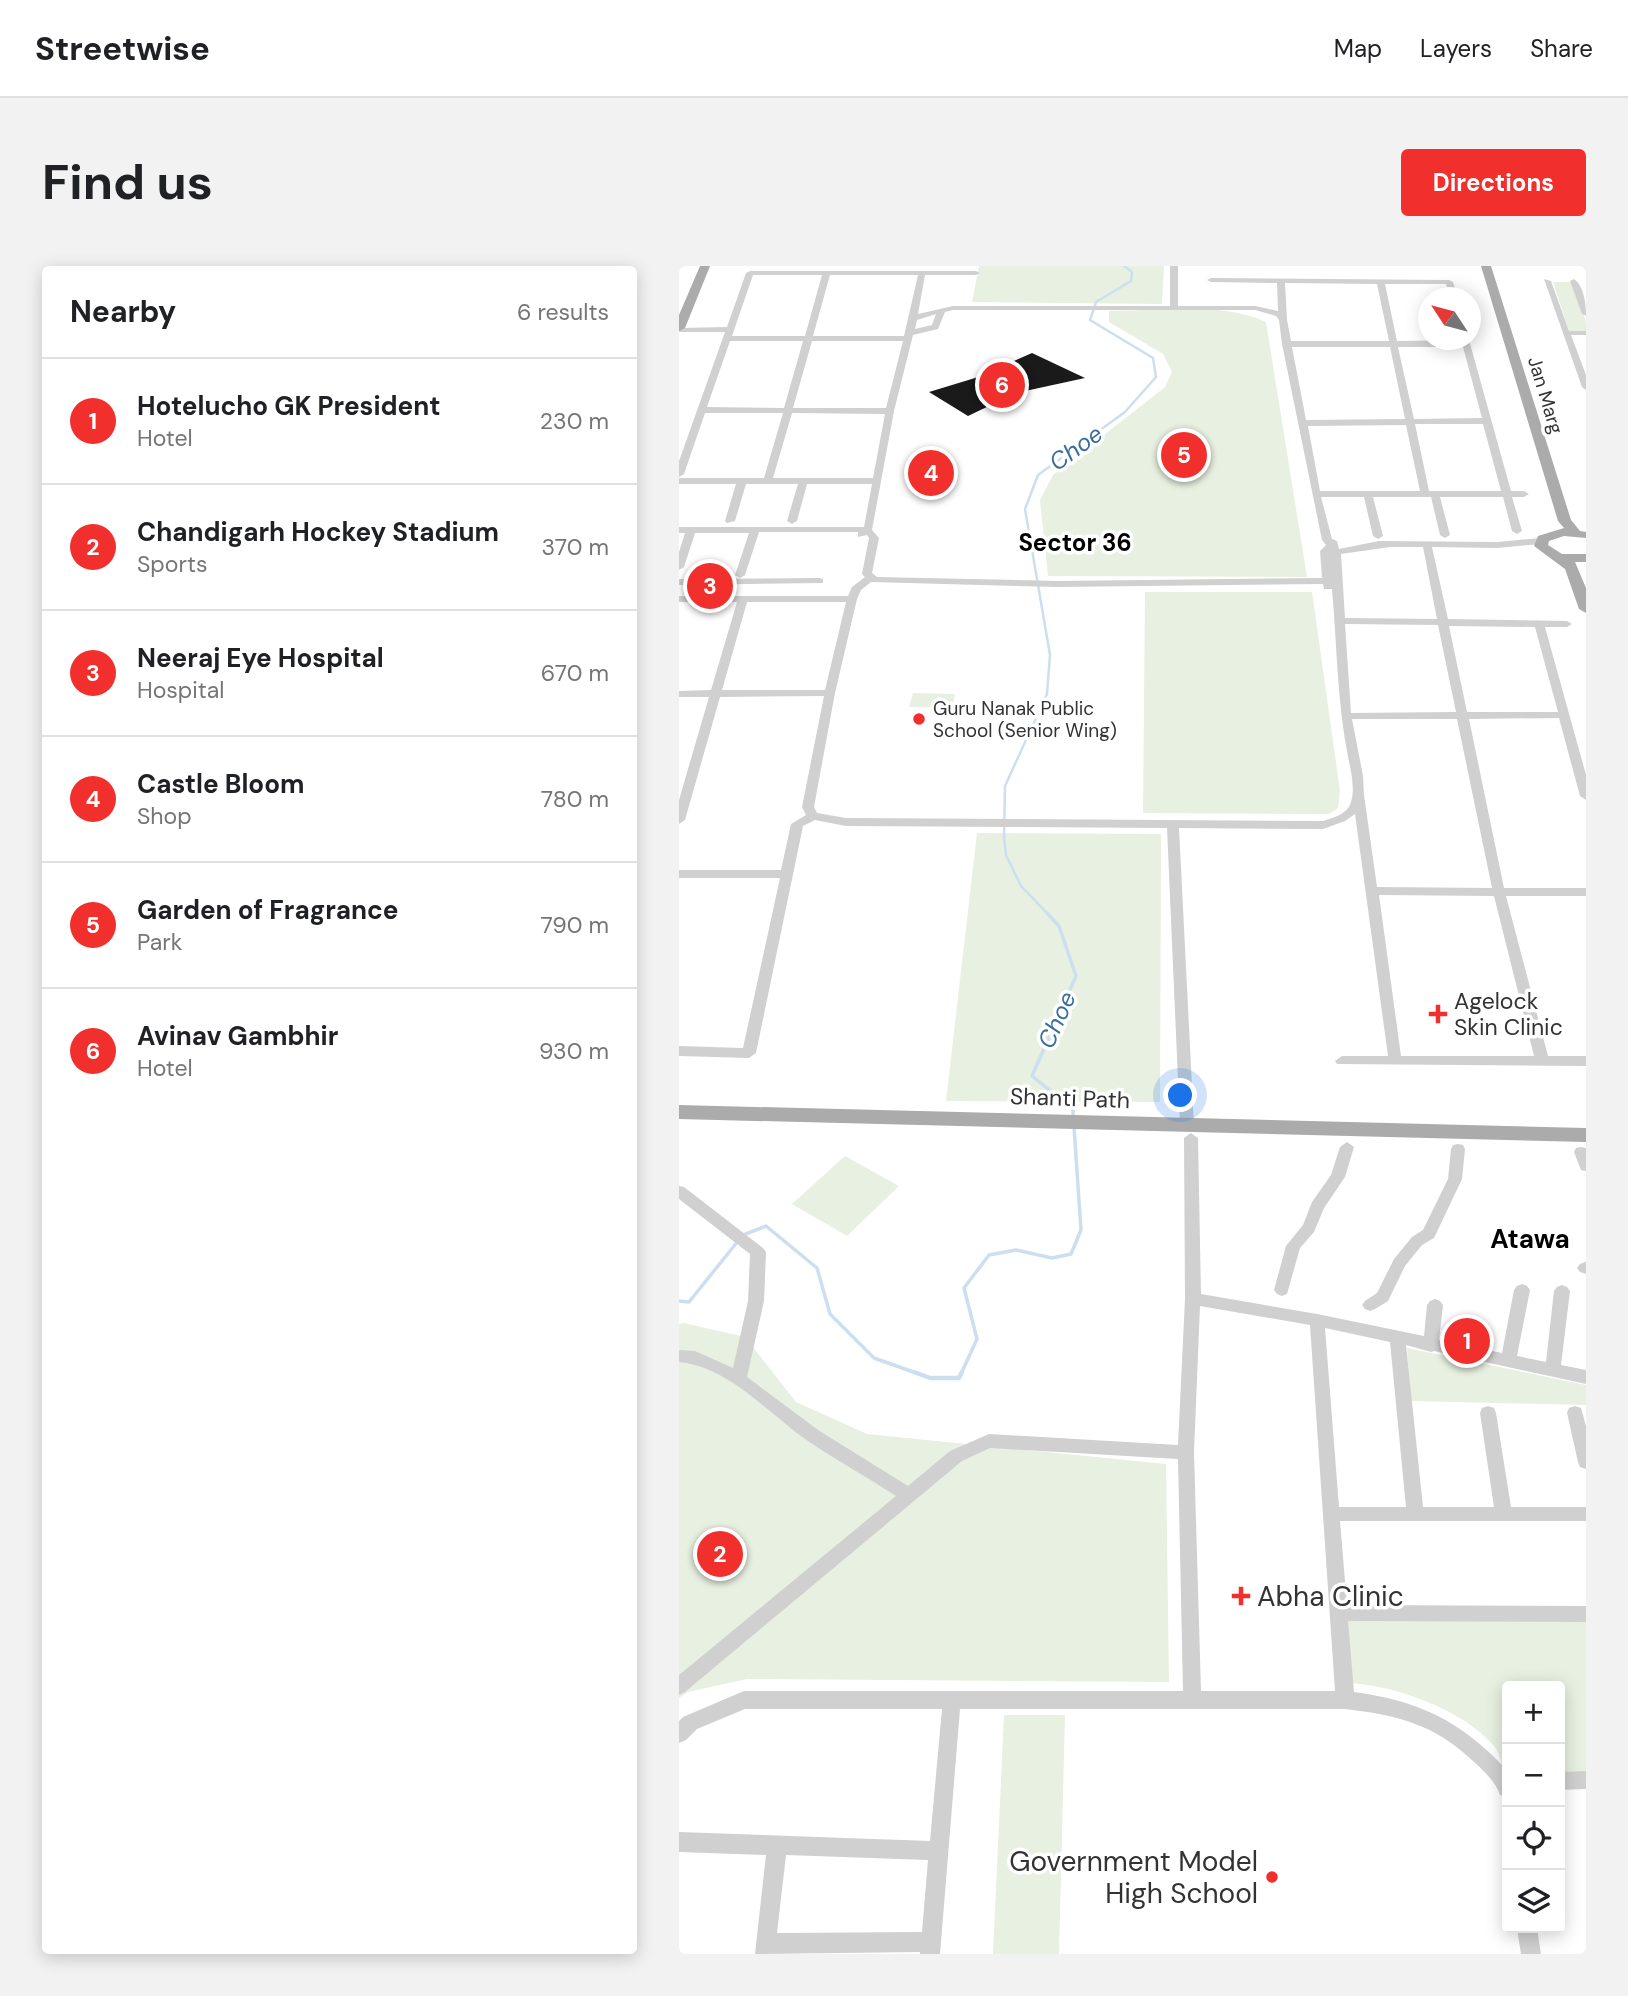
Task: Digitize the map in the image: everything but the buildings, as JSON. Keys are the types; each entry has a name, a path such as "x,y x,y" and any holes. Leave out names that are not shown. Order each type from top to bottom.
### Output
{"main road":[{"path":"679,310 698,266"},
{"path":"679,329 705,266"},
{"name":"Jan Marg","path":"1478,266 1556,521 1554,533"},
{"name":"Jan Marg","path":"1486,266 1565,521 1580,535"},
{"path":"1580,535 1554,533 1543,546 1565,559 1572,568 1586,609"},
{"path":"1565,559 1586,558 1586,572"},
{"name":"Shanti Path","path":"679,1112 1585,1150"},
{"name":"Shanti Path","path":"679,1124 1021,1127"}],"street":[{"path":"1174,266 1174,308"},
{"path":"679,474 750,273 976,273"},
{"path":"768,481 827,273"},
{"path":"922,273 890,411 857,577 871,586 922,583 1332,585"},
{"path":"1211,280 1449,282 1451,287"},
{"path":"1281,281 1286,344 1316,494 1333,548 1332,585 1340,621 1346,716 1359,792 1395,1061"},
{"path":"1380,281 1410,422 1430,494 1445,535"},
{"path":"1547,281 1586,387"},
{"path":"1574,281 1586,314"},
{"path":"913,319 942,309 1255,308 1279,314 1283,320"},
{"path":"727,338 909,335 935,327 942,309"},
{"path":"679,329 730,329"},
{"path":"1566,333 1586,333"},
{"path":"1286,344 1418,343"},
{"path":"1468,350 1517,531"},
{"path":"702,410 890,411"},
{"path":"1303,423 1487,421"},
{"path":"730,521 742,480"},
{"path":"679,481 877,481"},
{"path":"793,521 803,481"},
{"path":"1316,494 1524,494"},
{"path":"1368,494 1378,536"},
{"path":"679,530 813,530 864,533"},
{"path":"679,567 691,530"},
{"path":"740,575 755,530"},
{"path":"1333,548 1386,545 1543,546"},
{"path":"1427,545 1499,892 1542,1062"},
{"path":"679,575 816,578 679,582"},
{"path":"813,816 808,807 830,693 852,599 865,581"},
{"path":"679,599 852,599"},
{"path":"679,820 743,599"},
{"path":"1340,621 1567,624"},
{"path":"1539,623 1586,796"},
{"path":"679,694 830,693"},
{"path":"1346,716 1566,715"},
{"path":"679,1051 749,1053 796,824 813,816 846,822 1323,825 1338,821 1354,808 1359,792"},
{"path":"1173,826 1189,1132 1193,1299 1186,1452 1192,1700"},
{"path":"679,874 786,874"},
{"path":"1373,891 1586,892"},
{"path":"1342,1061 1586,1061"},
{"path":"1282,1290 1293,1246 1309,1228 1317,1206 1338,1177 1347,1147"},
{"path":"1370,1305 1383,1297 1399,1263 1417,1241 1429,1234 1455,1179 1458,1149"},
{"path":"679,1191 758,1252 756,1301 738,1379"},
{"path":"1508,1361 1521,1290"},
{"path":"1553,1370 1562,1291"},
{"path":"1193,1299 1317,1320 1586,1377"},
{"path":"1431,1346 1435,1304"},
{"path":"1317,1320 1345,1700"},
{"path":"1397,1339 1415,1515"},
{"path":"679,1356 689,1355 738,1379 810,1434 909,1495"},
{"path":"1488,1413 1504,1514"},
{"path":"1576,1413 1586,1462"},
{"path":"679,1686 956,1456 989,1441 1186,1452"},
{"path":"1331,1514 1586,1514"},
{"path":"1339,1613 1586,1614"},
{"path":"679,1734 690,1723 744,1700 1345,1700 1408,1709 1445,1726 1475,1747 1502,1777"},
{"path":"777,1845 766,1948 930,1948 952,1700"},
{"path":"1565,1781 1586,1780"},
{"path":"679,1842 939,1851"},
{"path":"1528,1933 1531,1954"}],"green space":[{"path":"979,266 1164,266 1162,304 972,302"},
{"path":"1553,282 1572,282 1586,322 1586,331 1569,331"},
{"path":"1209,309 1248,315 1266,322 1307,577 1048,576 1040,500 1053,475 1165,387 1172,372 1163,354 1109,322 1109,311"},
{"path":"1145,592 1312,592 1340,791 1338,808 1329,814 1143,813"},
{"path":"913,693 955,694 952,708 909,707"},
{"path":"977,833 1161,834 1160,1102 946,1101"},
{"path":"845,1156 899,1186 847,1236 792,1204"},
{"path":"679,1324 745,1337 796,1402 867,1434 1166,1464 1169,1682 747,1679 688,1692 679,1698"},
{"path":"1407,1348 1586,1385 1586,1405 1411,1401"},
{"path":"1339,1613 1586,1614 1586,1780 1565,1781 1565,1681 1502,1681 1502,1766 1496,1749 1481,1733 1445,1710 1404,1693 1344,1683"},
{"path":"1004,1715 1065,1715 1059,1954 993,1954"}],"waterway":[{"name":"Choe","path":"1049,915 1021,886 1006,855 1004,838 1005,786 1047,694 1050,655 1025,509 1038,475 1125,412 1156,377 1153,358 1090,320 1096,302 1131,281 1132,272 1124,266"},
{"name":"Choe","path":"1047,913 1059,926 1076,976 1032,1076 1073,1109 1073,1119"},
{"name":"Choe","path":"961,1374 977,1339 964,1288 989,1255 1016,1250 1052,1258 1071,1254 1081,1230 1074,1127"},
{"name":"Choe","path":"743,1235 766,1226 817,1268 830,1314 874,1358 919,1374"},
{"name":"Choe","path":"679,1301 689,1302 738,1241"},
{"name":"Choe","path":"914,1372 930,1378 959,1378 961,1374"}],"place":[{"name":"Avinav Gambhir","path":"1002,385"},
{"name":"Garden of Fragrance","path":"1184,455"},
{"name":"Castle Bloom","path":"931,473"},
{"name":"Neeraj Eye Hospital","path":"710,586"},
{"name":"Guru Nanak Public School (Senior Wing)","path":"919,719"},
{"name":"Agelock Skin Clinic","path":"1438,1014"},
{"name":"Hotelucho GK President","path":"1467,1341"},
{"name":"Chandigarh Hockey Stadium","path":"720,1554"},
{"name":"Abha Clinic","path":"1241,1596"},
{"name":"Government Model High School","path":"1272,1877"}],"district":[{"name":"Sector 36","path":"1075,543"},
{"name":"Atawa","path":"1530,1239"}]}
